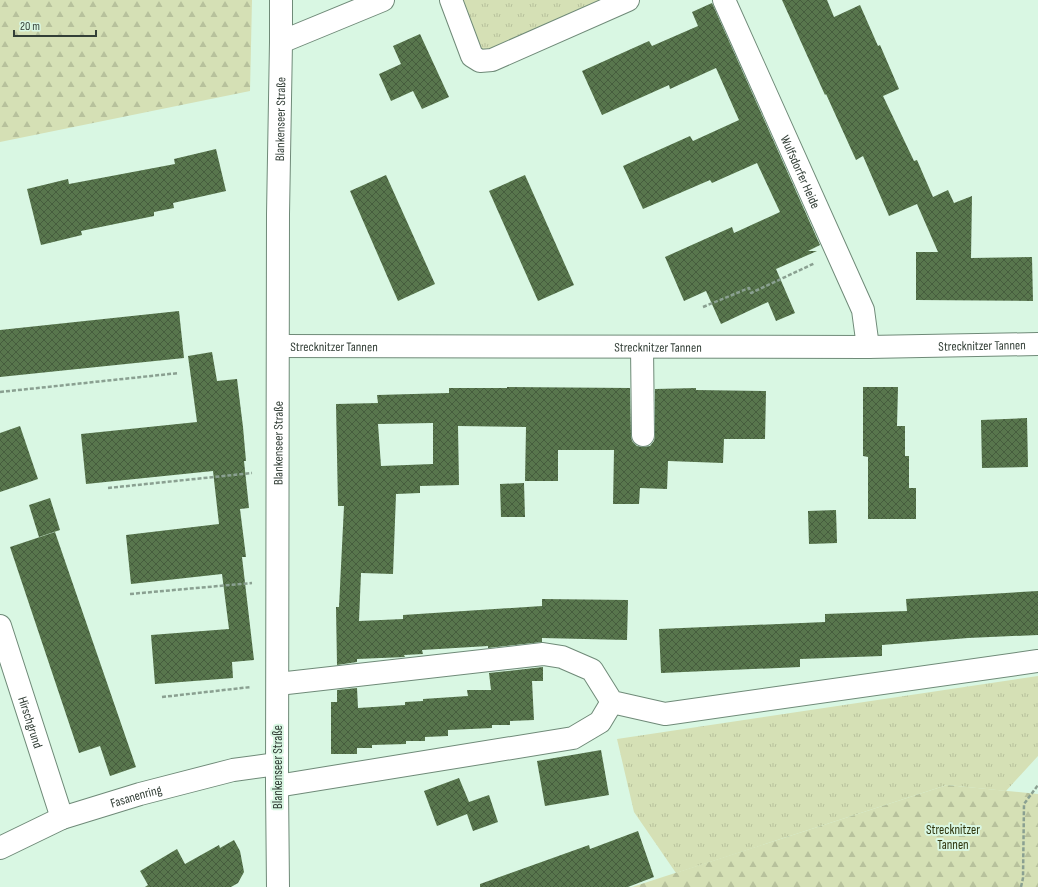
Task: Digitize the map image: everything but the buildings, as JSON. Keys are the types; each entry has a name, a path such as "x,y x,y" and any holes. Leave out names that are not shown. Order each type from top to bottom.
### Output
{"street":[{"name":"Blankenseer Straße","path":"278,887 278,214 282,42 281,0"},
{"path":"282,42 383,0"},
{"path":"451,0 472,56 480,60 492,60 628,0"},
{"name":"Wulfsdorfer Heide","path":"724,0 863,310 868,347"},
{"name":"Strecknitzer Tannen","path":"279,346 868,347 1038,344"},
{"path":"642,347 643,434"},
{"name":"Hirschgrund","path":"0,626 62,818"},
{"path":"278,684 543,654 562,656 592,670 612,702 665,714 1038,661"},
{"path":"277,786 573,738 600,722 612,702"},
{"name":"Fasanenring","path":"0,848 62,818 140,794 233,770 277,764"}],"path":[{"path":"703,307 749,288 751,293 837,253"},
{"path":"0,392 179,373"},
{"path":"108,488 278,470"},
{"path":"130,594 278,581"},
{"path":"162,697 278,684"},
{"path":"1021,887 1023,878 1024,804 1038,785"}],"green space":[{"path":"0,0 252,0 250,91 0,142"},
{"path":"451,0 628,0 480,61"},
{"path":"1038,676 1038,756 1006,791 947,785 676,873 634,812 617,739"},
{"name":"Strecknitzer Tannen","path":"947,785 1038,794 1038,887 632,887"}]}
